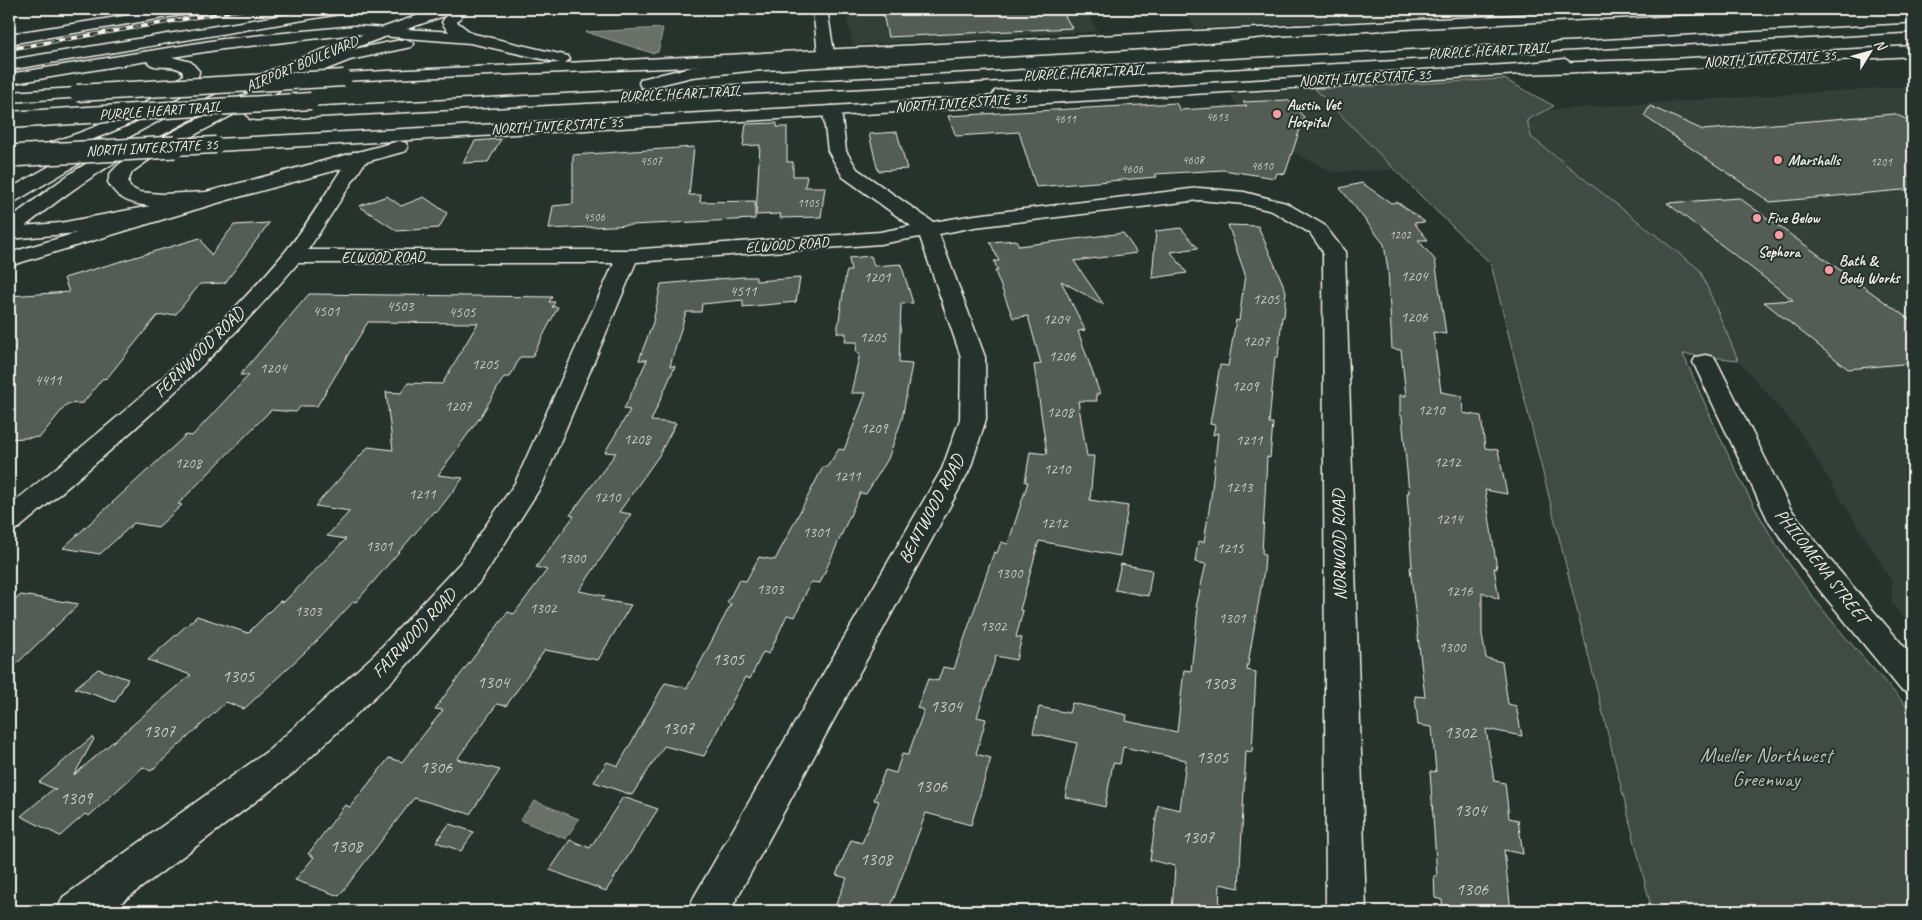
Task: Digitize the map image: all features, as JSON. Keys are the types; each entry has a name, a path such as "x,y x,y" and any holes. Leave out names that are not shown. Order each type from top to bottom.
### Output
{"main road":[{"path":"9,39 193,9"},
{"path":"9,65 345,9"},
{"name":"AIRPORT BOULEVARD","path":"9,197 90,149 205,91 280,57 421,9"},
{"name":"AIRPORT BOULEVARD","path":"9,229 82,176 138,141 206,105 308,59 381,31 450,9"},
{"path":"460,9 449,22 452,28 470,38"},
{"path":"820,9 826,54"},
{"path":"44,33 70,14"},
{"path":"9,96 1297,30 1707,16"},
{"name":"PURPLE HEART TRAIL","path":"9,120 647,83 1707,16"},
{"name":"PURPLE HEART TRAIL","path":"9,130 1913,28"},
{"path":"167,38 355,30 381,31 470,38 567,60 636,65"},
{"path":"647,83 692,72 758,66 1172,42 1297,30"},
{"path":"9,79 223,44 326,32"},
{"path":"217,196 161,200 140,199 126,194 120,188 118,181 121,173 130,164 173,139 325,63 386,47 470,38"},
{"path":"1520,69 1673,52 1699,46 1717,38"},
{"name":"NORTH INTERSTATE 35","path":"9,156 832,111 1520,69 1913,51"},
{"path":"1851,55 1913,59"},
{"path":"9,162 44,151 124,120 168,95 191,76 192,71 185,65 176,62 119,62"},
{"path":"757,90 810,98 1027,94 1062,97"},
{"name":"PURPLE HEART TRAIL","path":"9,110 240,99 311,101"},
{"path":"832,111 837,151 850,173 927,228"},
{"name":"PURPLE HEART TRAIL","path":"28,137 206,125 264,115"},
{"path":"9,260 217,196 360,156 425,141 492,129"},
{"name":"FERNWOOD ROAD","path":"9,521 80,463 161,391 220,335 292,257 333,201 360,156"},
{"name":"ELWOOD ROAD","path":"292,257 628,256 880,238 927,228 1198,194 1244,198 1279,207"},
{"path":"9,233 71,228 217,196"},
{"name":"NORWOOD ROAD","path":"1279,207 1317,228 1334,252 1346,911"},
{"name":"BENTWOOD ROAD","path":"708,911 956,469 973,419 973,357 927,228"},
{"name":"FAIRWOOD ROAD","path":"78,911 282,761 386,665 471,571 528,485 628,256"},
{"name":"PHILOMENA STREET","path":"1705,362 1778,513 1820,569 1913,680"}],"shaded area":[{"path":"845,9 1084,9 1098,31 853,45"},
{"path":"1180,9 1580,9 1196,28"},
{"path":"663,28 658,52 652,53 586,32"},
{"path":"1913,86 1913,628 1892,604 1892,582 1800,432 1738,360 1700,270 1531,136 1527,120 1546,110"},
{"path":"1315,89 1395,170 1332,172 1258,134 1230,95"},
{"path":"535,801 579,819 566,839 520,820"}],"green space":[{"name":"Mueller Northwest Greenway","path":"1504,79 1554,106 1527,120 1531,137 1700,270 1738,360 1683,354 1742,484 1770,534 1799,579 1846,638 1913,713 1913,911 1652,911 1491,264 1315,89"}],"building":[{"path":"882,9 1061,9 1072,28 888,37"},
{"path":"1288,100 1304,117 1285,174 1277,173 1275,178 1223,170 1155,174 1157,177 1036,187 1019,132 956,136 948,116 1176,103 1180,110 1247,106 1243,102"},
{"name":"Marshalls","path":"1650,106 1703,130 1894,114 1913,122 1913,189 1770,202 1644,116"},
{"path":"777,123 777,127 787,127 787,162 793,162 793,176 807,176 805,187 825,187 821,217 780,218 781,214 756,215 760,145 743,146 746,124"},
{"path":"897,132 907,169 878,171 869,134"},
{"path":"501,139 488,162 463,163 475,141"},
{"path":"694,147 689,195 701,195 700,202 755,201 755,219 549,229 553,206 573,204 573,155"},
{"path":"1362,183 1391,203 1397,202 1425,222 1414,223 1428,240 1418,240 1435,260 1446,334 1433,332 1441,392 1462,396 1463,413 1481,416 1485,448 1498,450 1507,494 1485,490 1497,569 1494,568 1499,599 1482,592 1482,634 1486,658 1502,662 1508,704 1516,706 1522,736 1486,729 1494,781 1505,783 1509,818 1518,820 1523,854 1504,850 1511,911 1443,911 1442,900 1435,898 1434,876 1437,876 1430,771 1436,772 1432,727 1418,725 1415,696 1425,697 1410,567 1412,567 1407,493 1409,493 1402,416 1400,415 1400,395 1406,396 1401,350 1392,349 1388,270 1384,244 1340,188"},
{"path":"387,196 401,206 424,197 447,213 439,228 397,231 359,206"},
{"path":"1739,198 1913,322 1913,363 1848,369 1764,302 1793,300 1667,203"},
{"path":"269,223 225,283 200,284 176,314 157,316 107,378 102,379 83,403 67,404 40,437 9,439 9,296 69,292 64,278 200,238 211,255 234,225"},
{"path":"1228,225 1258,226 1286,291 1278,357 1275,357 1269,423 1273,423 1270,458 1267,457 1262,553 1265,554 1264,570 1247,670 1256,672 1252,752 1246,751 1239,888 1220,884 1219,911 1172,911 1175,866 1150,860 1158,805 1180,810 1186,760 1123,747 1120,764 1113,763 1105,807 1065,797 1077,743 1033,733 1039,707 1069,713 1072,703 1127,715 1126,721 1177,732 1184,670 1191,671 1198,608 1196,607 1206,564 1195,562 1198,541 1204,542 1218,433 1213,435 1215,425 1210,424 1220,365 1228,366 1236,320 1239,321 1245,274"},
{"path":"1181,228 1198,248 1171,252 1187,273 1152,278 1156,231"},
{"path":"1123,233 1137,253 1074,261 1104,305 1061,281 1085,330 1078,331 1100,394 1096,394 1097,401 1078,401 1087,456 1094,456 1090,500 1128,506 1120,556 1039,541 1020,610 1023,611 1016,637 1022,638 1016,660 996,656 977,717 986,719 976,754 991,758 971,825 926,813 889,911 833,911 847,878 836,875 851,840 862,843 879,801 874,800 885,770 896,773 902,754 908,755 924,710 917,708 928,679 938,681 943,667 954,669 994,552 997,553 1001,542 1008,544 1028,482 1025,482 1030,452 1047,454 1034,365 1041,364 1028,316 1013,318 995,271 998,271 994,261 999,261 990,242 1016,240 1019,246"},
{"path":"871,256 874,266 901,264 913,303 901,304 899,363 912,364 902,419 888,459 866,494 860,493 820,583 811,582 795,617 787,615 769,654 763,652 750,679 745,677 704,756 664,746 632,795 594,782 607,762 618,766 665,683 687,688 731,604 727,603 739,580 746,581 759,557 775,560 823,467 827,467 839,449 844,450 866,393 851,393 860,353 856,353 857,342 845,342 846,333 837,333 846,274 847,271 851,271 849,258"},
{"path":"756,277 756,281 800,278 796,302 743,307 743,300 702,304 701,312 686,312 670,366 675,366 651,421 676,423 658,457 619,512 631,514 579,591 605,596 602,600 631,605 598,660 545,650 506,706 497,704 457,759 500,770 470,814 414,798 339,896 295,880 314,857 308,854 345,805 350,807 389,758 402,762 443,710 435,709 451,687 508,612 514,614 547,570 536,567 574,516 570,515 616,453 605,452 630,410 624,409 647,360 639,360 653,322 661,284"},
{"path":"309,294 552,297 549,302 555,302 552,307 558,307 532,357 520,357 510,377 504,377 481,416 438,475 463,478 437,512 434,511 356,602 354,601 319,639 244,709 226,702 151,771 143,767 89,816 85,814 60,836 21,816 52,790 56,790 39,782 92,737 94,739 74,775 191,675 148,660 197,616 248,633 280,601 284,602 346,539 327,536 350,511 315,506 368,447 393,450 386,392 401,393 408,383 442,384 478,323 368,322 317,406 301,406 296,412 271,410 178,504 182,505 158,527 134,523 100,554 63,548 186,435 192,436 249,375 240,375"},
{"path":"1121,564 1152,570 1148,596 1115,590"},
{"path":"21,595 79,604 9,671 9,605"},
{"path":"98,669 128,679 115,702 75,688"},
{"path":"623,797 658,809 606,891 550,870 570,840 590,848"},
{"path":"449,824 474,832 461,851 436,842"}],"railway":[{"path":"9,49 244,9"}],"place":[{"name":"Austin Vet Hospital","path":"1277,114"},
{"name":"Marshalls","path":"1778,160"},
{"name":"Five Below","path":"1757,218"},
{"name":"Sephora","path":"1779,235"},
{"name":"Bath & Body Works","path":"1829,270"}]}
